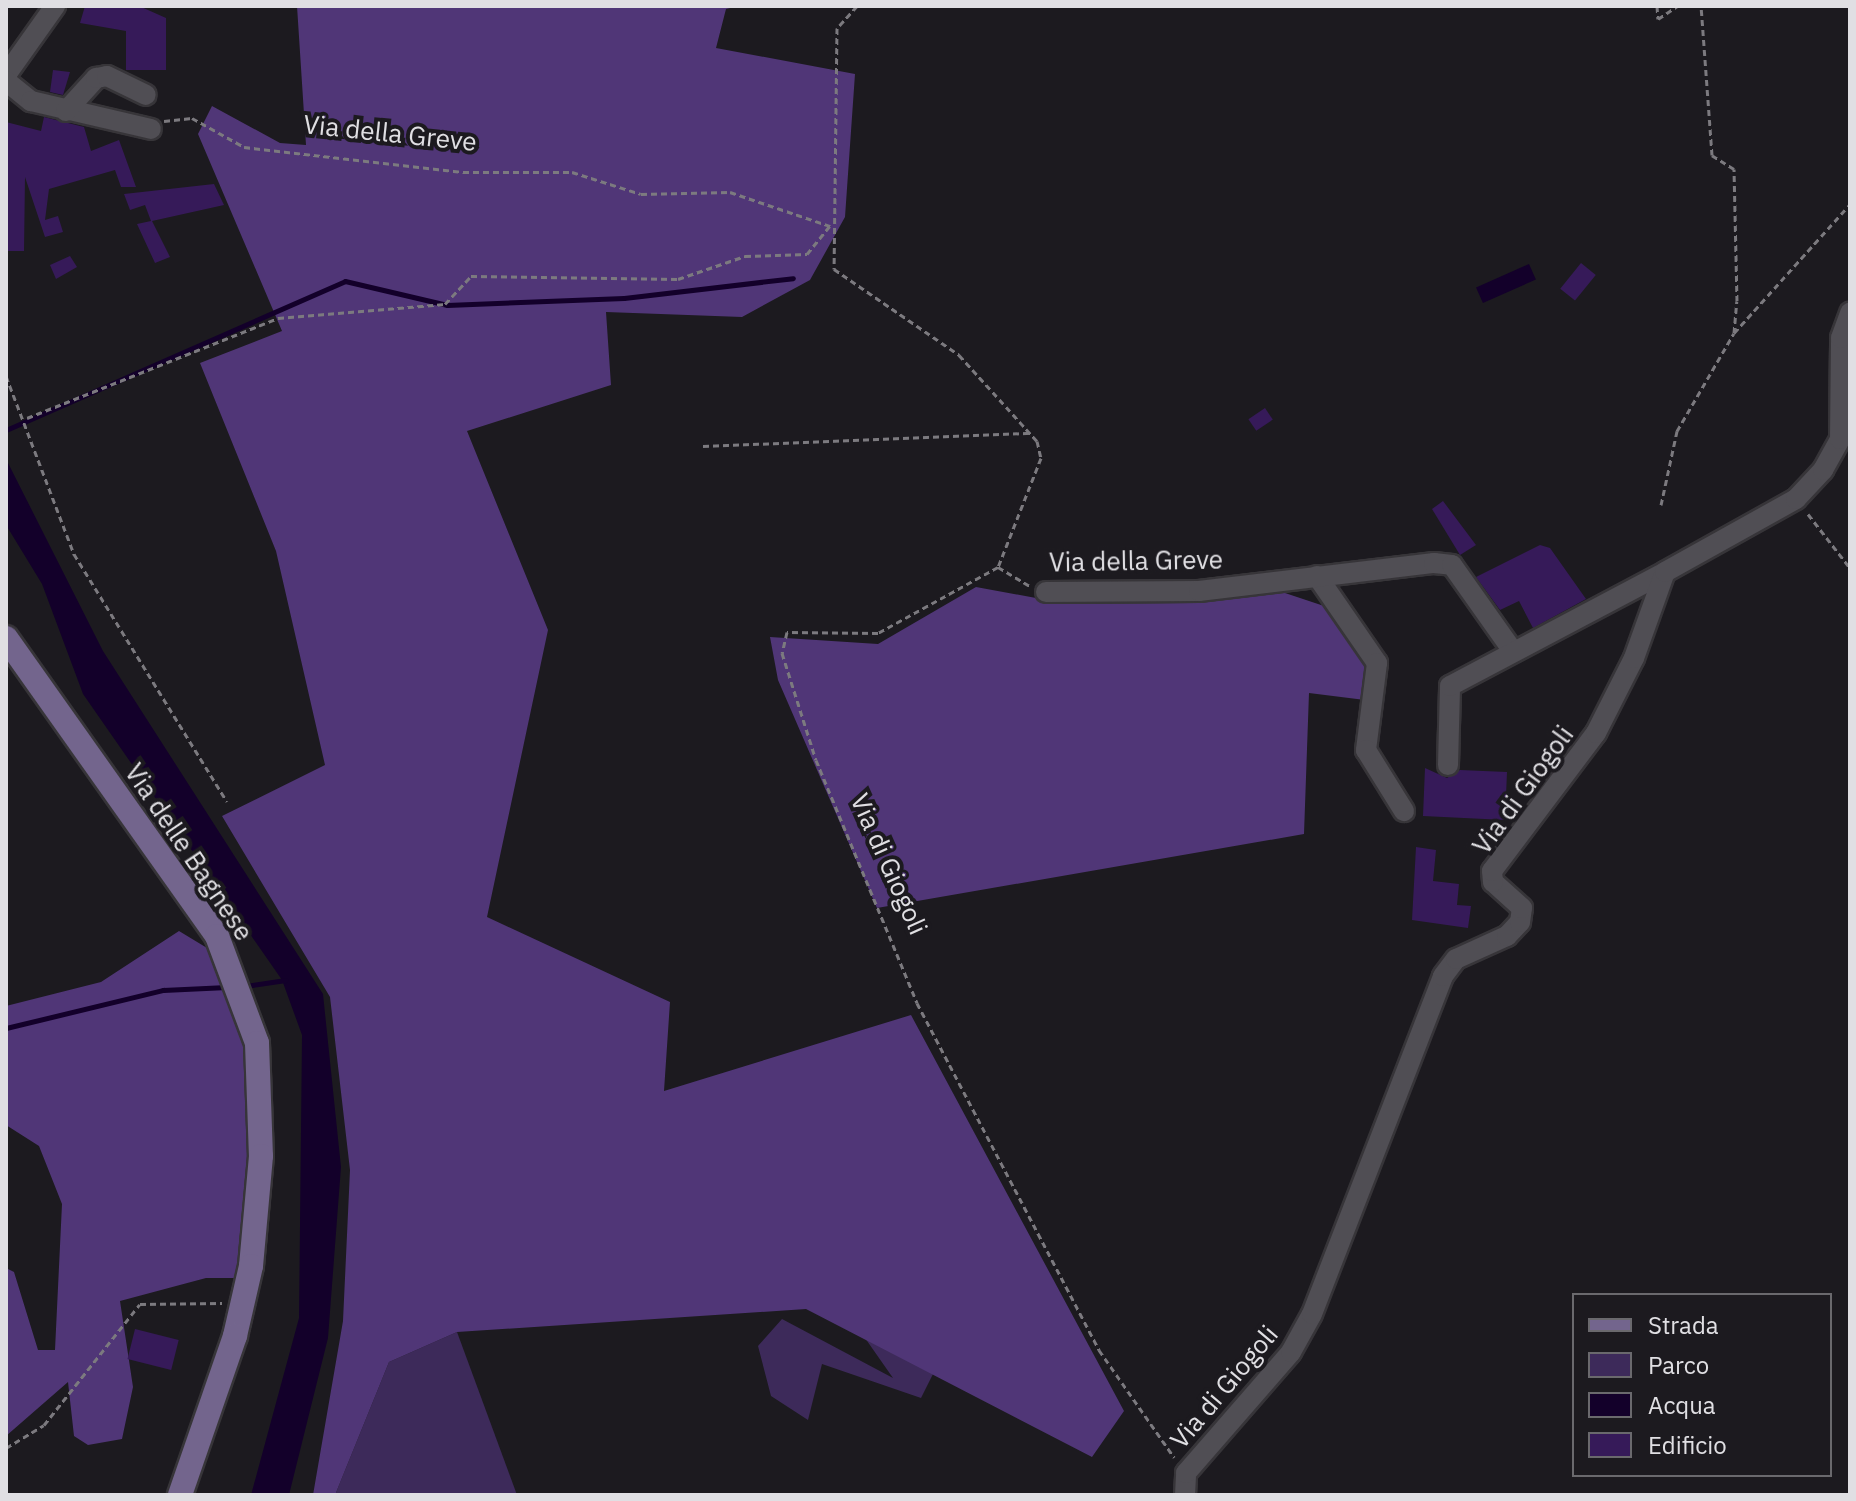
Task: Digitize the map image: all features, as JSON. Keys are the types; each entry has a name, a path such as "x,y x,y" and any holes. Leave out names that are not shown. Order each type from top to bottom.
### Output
{"main road":[{"name":"Via delle Bagnese","path":"6,638 16,659 217,936 248,1006 262,1081 261,1156 242,1306 180,1495"}],"street":[{"path":"55,6 6,78 31,101 151,129"},
{"path":"66,111 96,78 146,95"},
{"path":"1448,765 1450,686 1796,499 1840,439 1841,338 1850,313"},
{"name":"Via della Greve","path":"1046,592 1199,591 1317,576 1452,565 1513,651"},
{"name":"Via di Giogoli","path":"1185,1495 1186,1473 1291,1352 1312,1314 1443,976 1456,959 1507,936 1520,922 1522,908 1493,882 1492,871 1596,733 1634,658 1665,572"},
{"path":"1317,576 1377,663 1366,750 1404,811"}],"path":[{"path":"857,6 837,28 830,226 834,269 844,281 898,308 959,355 1032,433 1041,458 998,567"},
{"path":"1657,6 1658,19 1677,6"},
{"path":"1701,6 1712,155 1734,169 1734,333"},
{"name":"Via della Greve","path":"151,129 171,116 192,118 244,147 463,172 572,172 641,194 730,192 830,226"},
{"path":"1661,505 1677,431 1734,333 1850,204"},
{"path":"27,418 278,318 445,304 471,276 678,279 745,256 807,254 830,226"},
{"path":"6,376 27,418 74,554 227,802"},
{"path":"703,446 1032,433"},
{"path":"1796,499 1850,568"},
{"name":"Via della Greve","path":"998,567 1006,578 1046,592"},
{"name":"Via di Giogoli","path":"998,567 878,633 795,630 780,640 782,653 816,760 917,1003 1099,1350 1186,1473"},
{"path":"6,1448 44,1425 140,1304 175,1298 242,1306"}],"green space":[{"path":"782,1319 893,1378 865,1338 934,1372 921,1398 822,1364 808,1420 771,1396 758,1346"},
{"path":"457,1332 517,1495 335,1495 389,1362"}],"shaded area":[{"path":"297,6 739,6 726,9 716,48 855,74 845,217 810,280 742,317 606,312 611,385 467,431 548,630 487,917 670,1002 664,1091 911,1015 1124,1411 1092,1457 806,1309 457,1332 389,1362 335,1495 313,1495 343,1321 350,1170 330,997 222,816 325,765 276,551 200,363 282,331 198,134 212,106 280,143 306,145"},
{"path":"976,587 1036,598 1273,589 1333,609 1367,657 1365,700 1309,693 1304,834 877,908 778,680 770,637 878,644"},
{"path":"179,931 212,951 249,1043 251,1201 236,1278 206,1278 120,1301 133,1387 122,1439 88,1445 74,1436 68,1382 6,1436 6,1268 14,1272 38,1350 55,1350 62,1204 39,1146 6,1125 6,1006 101,982"}],"water":[{"path":"1529,264 1536,280 1483,303 1476,288"},
{"path":"6,459 103,651 323,994 341,1167 328,1338 289,1495 251,1495 299,1318 302,1035 282,980 83,694 42,584 6,525"}],"building":[{"path":"85,6 139,6 166,18 166,70 126,70 126,31 80,23"},
{"path":"53,70 70,72 63,95 50,92"},
{"path":"44,117 84,127 91,151 119,140 136,187 121,187 115,170 49,189 45,220 58,216 63,232 45,237 25,177 24,251 8,251 6,122 41,131"},
{"path":"214,184 224,205 152,221 170,257 155,263 137,224 151,221 145,205 130,210 124,194"},
{"path":"70,256 77,267 56,279 50,265"},
{"path":"1581,263 1596,275 1575,301 1560,289"},
{"path":"1265,408 1273,420 1256,431 1248,419"},
{"path":"1443,501 1476,545 1460,555 1432,509"},
{"path":"1540,545 1550,548 1586,599 1533,628 1519,601 1500,610 1476,577"},
{"path":"1425,768 1447,778 1460,770 1507,772 1505,820 1423,816"},
{"path":"1416,847 1436,850 1433,881 1459,884 1457,905 1471,906 1468,928 1412,920"},
{"path":"135,1329 179,1340 171,1370 128,1359"}],"waterway":[{"path":"6,430 345,281 447,305 624,298 793,278"},
{"path":"245,986 286,980"},
{"path":"6,1028 163,990 227,987"}]}
